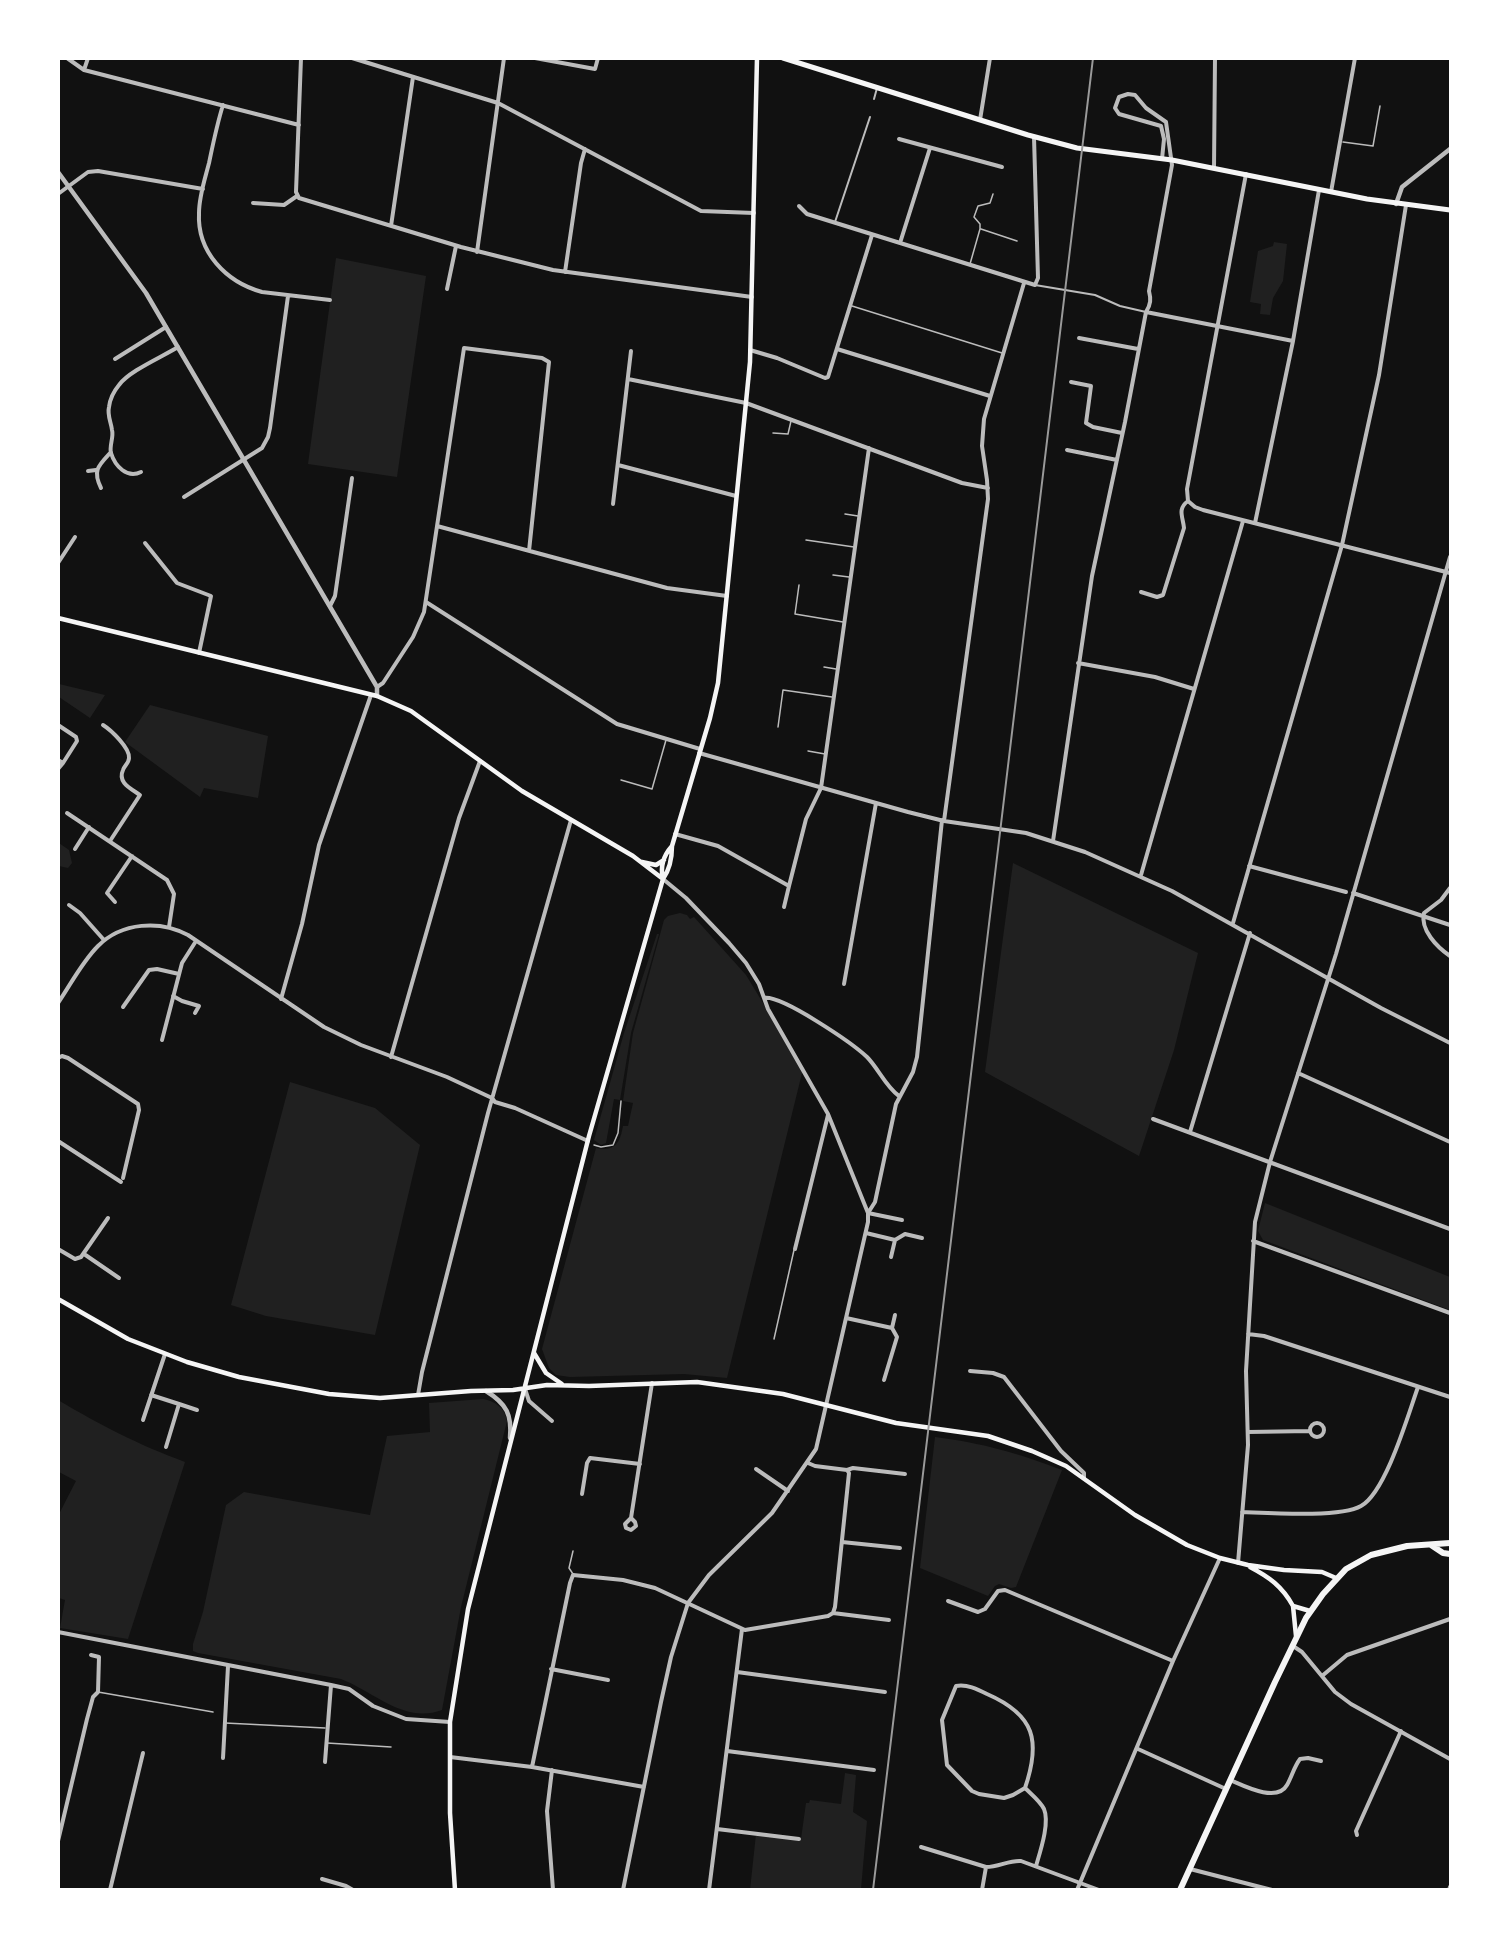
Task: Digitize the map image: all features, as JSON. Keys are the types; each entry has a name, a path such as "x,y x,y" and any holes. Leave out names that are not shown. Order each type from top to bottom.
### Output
{"highway":[{"path":"1180,1890 1310,1611 1336,1578 1346,1569 1371,1556 1407,1546 1450,1542"},
{"path":"1430,1545 1450,1554"}],"main road":[{"path":"455,1890 450,1813 450,1722 468,1609 588,1141 663,879 668,871 675,834 710,718 718,683 750,350 757,58"},
{"path":"783,58 1077,148 1172,160 1396,204 1450,210"},
{"path":"58,618 377,696 411,711 522,791 642,862 663,879"},
{"path":"663,879 661,872 666,852 672,846"},
{"path":"642,862 656,865 664,860"},
{"path":"58,1299 110,1330 197,1366 329,1394 380,1398 525,1389 545,1385 713,1383 783,1394 876,1419 988,1437 1032,1451 1066,1466 1156,1528 1186,1545 1238,1563 1322,1572 1336,1578"},
{"path":"534,1353 546,1373 564,1386"},
{"path":"1248,1565 1275,1582 1286,1593 1293,1606 1294,1642"},
{"path":"1275,1582 1278,1569"},
{"path":"1293,1606 1310,1611"}],"street":[{"path":"67,58 84,70 298,125"},
{"path":"84,70 88,58"},
{"path":"297,196 302,58"},
{"path":"352,58 498,104 701,211 754,213"},
{"path":"477,252 504,58"},
{"path":"535,58 595,69 598,58"},
{"path":"980,120 990,58"},
{"path":"1214,168 1215,58"},
{"path":"1331,192 1355,58"},
{"path":"391,226 412,77"},
{"path":"874,99 877,88"},
{"path":"1053,841 1092,576 1138,349 1151,298 1149,291 1172,160 1166,122 1142,104 1135,95 1128,94 1119,97 1115,108 1119,114 1161,126 1164,139 1162,159"},
{"path":"222,105 198,213 206,247 216,264 227,275 244,286 262,292 330,300"},
{"path":"835,222 870,117"},
{"path":"1035,137 1038,278 1035,285"},
{"path":"899,139 1002,167"},
{"path":"900,243 930,148"},
{"path":"565,272 585,149"},
{"path":"1396,204 1402,187 1450,149"},
{"path":"58,194 88,172 98,171 202,189"},
{"path":"58,172 132,272 166,327 377,687 377,696"},
{"path":"1141,592 1157,597 1163,596 1184,528 1181,517 1182,507 1188,501 1187,489 1246,174"},
{"path":"1255,523 1293,341 1319,190"},
{"path":"297,196 477,252 565,272 752,297"},
{"path":"253,203 284,205 297,196"},
{"path":"1233,923 1342,545 1380,375 1406,205"},
{"path":"799,207 807,214 1024,283 1095,295 1120,306 1293,341"},
{"path":"750,350 777,358 825,378 828,377 872,235"},
{"path":"447,289 456,246"},
{"path":"623,1890 671,1657 688,1602 709,1575 756,1530 788,1491 808,1463 818,1443 866,1233 868,1213 875,1202 899,1096 913,1072 917,1057 943,820 987,507 988,488 982,443 984,419 1024,283"},
{"path":"184,497 244,461 262,448 268,437 288,296"},
{"path":"115,359 166,327"},
{"path":"1079,338 1138,349"},
{"path":"141,472 133,475 126,473 118,466 111,452 113,431 109,417 109,405 120,384 177,347"},
{"path":"377,687 413,637 426,602 464,348 542,358 549,362 529,551"},
{"path":"837,349 990,396"},
{"path":"613,504 631,351"},
{"path":"628,379 746,403 972,486 988,488"},
{"path":"1071,382 1091,386 1084,422 1093,427 1122,433"},
{"path":"784,907 806,819 821,788 869,448"},
{"path":"1067,450 1117,460"},
{"path":"101,488 97,480 97,470 111,452"},
{"path":"618,465 736,496"},
{"path":"88,471 97,470"},
{"path":"330,606 335,596 352,478"},
{"path":"1188,501 1198,508 1243,521 1448,572"},
{"path":"1141,876 1243,521"},
{"path":"438,526 667,588 727,596"},
{"path":"58,563 75,537"},
{"path":"145,543 177,583 211,596 212,600 199,652"},
{"path":"1238,1563 1248,1432 1246,1388 1252,1241 1257,1213 1270,1162 1328,978 1438,606 1450,557"},
{"path":"426,602 617,724 699,751 876,803 943,820 1026,833 1053,841 1141,876 1233,923 1328,978 1450,1043"},
{"path":"1078,663 1143,675 1195,689"},
{"path":"281,999 302,924 319,845 371,694"},
{"path":"58,725 76,737 77,741 61,761 58,769"},
{"path":"103,725 116,734 128,750 129,758 122,772 122,780 140,795 110,841"},
{"path":"391,1057 459,818 480,761"},
{"path":"844,984 876,803"},
{"path":"67,813 167,880 174,894 169,927"},
{"path":"418,1395 492,1098 571,820"},
{"path":"75,849 89,827"},
{"path":"675,834 718,846 789,886"},
{"path":"116,902 107,893 132,856"},
{"path":"1250,866 1346,892"},
{"path":"663,879 696,908 739,954 828,1114 868,1213"},
{"path":"1423,916 1441,900 1450,888"},
{"path":"1353,893 1450,925"},
{"path":"69,905 80,913 104,940"},
{"path":"1423,916 1427,931 1437,945 1450,956"},
{"path":"58,1003 93,952 104,940 135,926 169,927 196,940 324,1027 391,1057 447,1077 492,1098 495,1102 515,1108 588,1141"},
{"path":"1190,1132 1250,933"},
{"path":"162,1040 183,959 196,940"},
{"path":"123,1007 149,970 179,974"},
{"path":"173,996 199,1006 195,1013"},
{"path":"764,998 776,999 841,1037 866,1056 899,1096"},
{"path":"58,1058 62,1056 68,1058 138,1104 139,1110 122,1180 58,1141"},
{"path":"1298,1073 1450,1142"},
{"path":"795,1249 828,1114"},
{"path":"1153,1119 1450,1229"},
{"path":"868,1213 902,1220"},
{"path":"58,1249 75,1259 84,1254 108,1218"},
{"path":"866,1233 895,1240 905,1234 922,1238"},
{"path":"891,1257 895,1240"},
{"path":"1252,1241 1450,1313"},
{"path":"84,1254 119,1278"},
{"path":"884,1380 897,1337 892,1328 895,1315"},
{"path":"846,1318 892,1328"},
{"path":"1248,1334 1264,1336 1450,1397"},
{"path":"143,1420 165,1354"},
{"path":"970,1371 993,1373 1004,1377 1061,1450 1084,1473 1084,1478"},
{"path":"631,1518 652,1383"},
{"path":"1242,1512 1333,1513 1351,1511 1363,1505 1374,1494 1387,1471 1418,1387"},
{"path":"525,1389 529,1401 552,1421"},
{"path":"486,1390 508,1411 511,1425 510,1441"},
{"path":"151,1395 196,1410"},
{"path":"166,1447 179,1404"},
{"path":"1248,1432 1310,1431"},
{"path":"582,1494 587,1463 590,1458 640,1464"},
{"path":"808,1463 847,1470 853,1468 905,1474"},
{"path":"756,1470 788,1491"},
{"path":"532,1767 551,1669 573,1575 639,1584 664,1591 742,1629 756,1629 828,1616 833,1613 836,1606 849,1473 847,1470"},
{"path":"842,1542 900,1548"},
{"path":"1077,1890 1173,1661 1220,1558"},
{"path":"948,1601 978,1612 985,1609 998,1592 1005,1590 1173,1661"},
{"path":"833,1613 889,1620"},
{"path":"1322,1676 1347,1655 1450,1619"},
{"path":"709,1890 742,1629"},
{"path":"58,1632 331,1684 349,1689 373,1706 406,1719 450,1722"},
{"path":"1294,1642 1335,1692 1351,1704 1450,1759"},
{"path":"58,1842 87,1719 93,1697 98,1692 99,1657 91,1655"},
{"path":"223,1758 228,1666"},
{"path":"551,1669 608,1680"},
{"path":"737,1672 885,1692"},
{"path":"325,1762 331,1684"},
{"path":"956,1686 968,1686 994,1696 1014,1709 1023,1719 1034,1744 1031,1771 1024,1788 1004,1798 979,1794 972,1791 947,1765 942,1720 956,1686"},
{"path":"1357,1835 1356,1831 1401,1731"},
{"path":"1137,1749 1226,1789"},
{"path":"727,1751 874,1770"},
{"path":"110,1890 142,1754"},
{"path":"450,1756 552,1770 644,1787"},
{"path":"1230,1780 1254,1791 1276,1793 1286,1788 1300,1759 1321,1761"},
{"path":"552,1770 547,1811 553,1890"},
{"path":"1024,1788 1041,1805 1045,1815 1042,1845 1036,1866"},
{"path":"717,1829 799,1839"},
{"path":"921,1847 986,1867 1018,1860 1099,1890"},
{"path":"982,1890 986,1867"},
{"path":"1190,1869 1272,1890"},
{"path":"322,1879 353,1890"}],"lane":[{"path":"1340,141 1373,146 1380,106"},
{"path":"970,265 980,229 980,224 974,217 978,206 990,203 993,194"},
{"path":"980,229 1017,241"},
{"path":"851,306 1003,353"},
{"path":"773,433 788,434 791,420"},
{"path":"845,514 859,516"},
{"path":"806,540 855,547"},
{"path":"833,575 850,577"},
{"path":"799,585 795,614 843,622"},
{"path":"824,667 837,669"},
{"path":"778,727 783,690 833,697"},
{"path":"621,780 652,789 667,739"},
{"path":"808,751 826,754"},
{"path":"594,1144 609,1147 616,1140 621,1101"},
{"path":"774,1339 795,1249"},
{"path":"573,1551 569,1568 573,1575"},
{"path":"98,1692 213,1712"},
{"path":"225,1723 326,1728"},
{"path":"326,1743 391,1747"}],"shaded area":[{"path":"1274,242 1287,244 1283,281 1273,298 1270,315 1260,314 1261,304 1250,302 1258,251 1273,246"},
{"path":"336,258 426,276 397,477 308,464"},
{"path":"59,684 105,695 90,718 59,697"},
{"path":"150,705 268,736 258,798 204,788 200,797 125,742"},
{"path":"59,843 69,850 72,863 68,868 59,866"},
{"path":"1013,863 1198,953 1174,1050 1139,1156 985,1072"},
{"path":"680,913 687,915 690,919 694,917 746,975 803,1069 727,1378 684,1374 570,1377 556,1375 549,1368 542,1349 596,1148 608,1149 616,1145 623,1126 628,1126 633,1103 623,1101 633,1033 664,920 668,916"},
{"path":"657,934 659,934 631,1033 620,1100 614,1099 606,1143 601,1145 594,1140 624,1033"},
{"path":"290,1082 375,1108 420,1145 375,1335 266,1316 231,1305"},
{"path":"1265,1203 1450,1277 1450,1310 1263,1240 1258,1231"},
{"path":"483,1399 499,1406 507,1421 461,1607 442,1710 415,1713 402,1710 341,1679 193,1651 226,1505 244,1492 370,1515 387,1436 430,1432 429,1403"},
{"path":"58,1400 120,1434 185,1462 128,1639 60,1628 65,1600 59,1598 59,1514 76,1481 59,1472"},
{"path":"935,1437 1000,1449 1062,1470 1016,1587 1011,1588 999,1584 988,1596 920,1568"},
{"path":"845,1773 856,1775 853,1812 867,1821 861,1889 750,1890 756,1834 801,1839 806,1803 810,1800 841,1804"}],"railway":[{"path":"873,1890 1093,58"}]}
